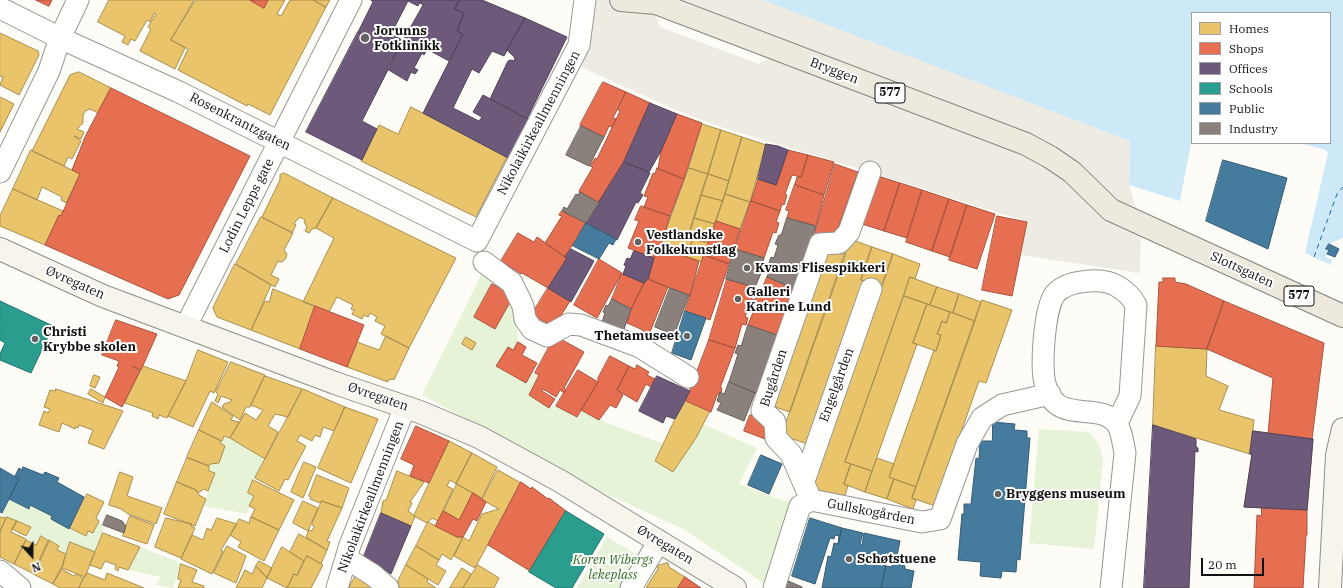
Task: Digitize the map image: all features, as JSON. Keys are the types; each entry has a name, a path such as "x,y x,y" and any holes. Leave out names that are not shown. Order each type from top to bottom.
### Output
{"main road":[{"name":"Bryggen","path":"621,0 656,3 1026,144 1050,157 1072,172 1111,210 1141,224"},
{"name":"Slottsgaten","path":"1141,224 1343,316"},
{"name":"Øvregaten","path":"0,249 103,296 322,378 405,407 479,437 519,457 735,588"},
{"path":"1330,588 1343,429"}],"street":[{"path":"0,172 49,71 60,38 78,0"},
{"name":"Lodin Lepps gate","path":"186,326 351,0"},
{"name":"Nikolaikirkeallmenningen","path":"477,240 579,45 585,0"},
{"name":"Rosenkrantzgaten","path":"0,8 60,38 179,92 477,240"},
{"name":"Bugården","path":"812,500 791,454 776,438 775,422 762,410 820,244 839,244 849,232 870,172"},
{"path":"484,262 512,283 523,306 525,319 532,329 547,336 569,324 581,325 640,347 688,377"},
{"path":"1111,588 1125,453 1122,435 1117,424 1101,414 1071,411 1056,403 1046,386 1044,348 1048,310 1055,295 1066,285 1079,281 1095,281 1116,285 1130,295 1136,305 1130,396 1117,424"},
{"name":"Engelgården","path":"804,481 871,289"},
{"name":"Gullskogården","path":"812,500 922,522 940,519 967,444 982,418 1002,405 1050,394"},
{"name":"Nikolaikirkeallmenningen","path":"337,588 346,558 405,407"},
{"path":"774,588 800,506 812,500"},
{"path":"631,588 659,541"},
{"path":"346,558 373,575 388,588"},
{"path":"0,571 20,588"}],"green space":[{"path":"483,271 492,284 474,317 495,329 514,295 518,342 513,350 507,347 496,366 526,383 532,373 539,375 529,396 549,408 556,406 576,417 581,410 599,420 664,444 655,461 673,472 696,438 703,424 757,448 739,484 793,504 768,586 683,529 600,491 422,395"},
{"path":"1039,429 1089,432 1099,444 1103,460 1094,549 1029,543"},
{"path":"224,436 231,437 265,459 248,493 254,496 247,514 203,506 215,473 209,471 210,464 219,462 225,446 220,443"},
{"path":"9,499 28,509 30,504 52,516 51,519 86,536 88,531 93,533 99,521 103,525 103,533 95,552 70,542 66,554 57,550 59,546 41,536 36,545 26,539 31,527 16,520 3,518 2,513"},
{"name":"Koren Wibergs lekeplass","path":"607,537 643,558 624,588 577,588"},
{"path":"140,547 181,563 173,588 156,585 161,577 128,570"}],"shaded area":[{"path":"584,0 767,0 1130,141 1129,185 1141,224 1140,273 1020,255 1027,222 870,172 721,127 678,111 581,67 585,57","holes":["655,13 771,56 759,64 660,27"]}],"water":[{"path":"763,0 1343,0 1343,238 1329,244 1326,257 1332,260 1331,265 1305,253 1328,153 1326,150 1304,144 1331,144 1331,12 1191,12 1191,143 1180,201 1129,185 1130,141"}],"building: Homes":[{"path":"109,0 194,0 171,40 185,48 175,69 140,51 151,29 148,27 156,14 154,13 150,22 147,20 135,41 131,39 128,45 122,42 125,36 98,22"},
{"path":"196,0 250,0 264,8 268,0 285,0 277,14 281,16 290,0 313,0 326,7 270,115 248,104 247,106 178,70 188,49 171,40"},
{"path":"313,0 330,0 326,7"},
{"path":"0,33 38,51 39,55 19,95 0,85 3,77 0,76"},
{"path":"79,72 111,88 98,113 90,109 85,111 83,115 83,123 77,129 84,132 81,139 74,136 81,141 72,159 68,157 64,166 32,151 70,75"},
{"path":"0,97 14,104 0,132"},
{"path":"411,107 507,157 476,217 361,161 379,125 398,134"},
{"path":"702,124 721,130 708,174 689,168"},
{"path":"721,130 742,137 729,181 708,174"},
{"path":"742,137 766,145 750,202 725,194"},
{"path":"31,150 80,174 66,203 61,200 62,197 42,187 37,200 13,189"},
{"path":"689,168 708,174 688,238 693,239 687,257 660,248"},
{"path":"284,173 333,198 316,228 312,229 309,233 305,231 307,227 304,222 305,220 300,217 294,224 296,225 292,233 262,217 280,180 280,175"},
{"path":"708,174 729,181 723,201 701,195"},
{"path":"13,189 63,211 61,216 59,215 45,245 0,226 0,216"},
{"path":"725,194 750,202 740,229 716,221"},
{"path":"701,195 723,201 715,224 694,218"},
{"path":"333,198 456,258 409,348 381,334 385,326 375,321 377,317 370,313 368,317 364,315 362,319 352,314 354,310 351,309 353,305 337,297 329,312 303,302 334,238 316,228"},
{"path":"261,217 293,233 284,250 287,254 286,258 282,262 278,261 271,275 279,279 275,287 236,264"},
{"path":"694,218 715,224 709,243 688,238"},
{"path":"693,239 709,243 702,262 687,257"},
{"path":"850,239 872,247 861,280 865,281 807,444 782,435"},
{"path":"828,247 846,253 790,412 772,406"},
{"path":"872,247 893,254 882,287 861,280"},
{"path":"893,254 920,264 915,279 910,277 845,462 851,464 844,484 848,486 842,504 809,492"},
{"path":"235,264 271,285 251,330 217,317 213,308"},
{"path":"910,277 937,287 930,305 904,296"},
{"path":"937,287 959,294 953,313 930,305"},
{"path":"273,289 315,306 300,349 251,330 265,301 269,302"},
{"path":"959,294 981,302 975,321 953,313"},
{"path":"904,296 927,304 913,343 917,344 872,471 845,462"},
{"path":"982,300 1012,310 986,383 979,381 935,506 912,498"},
{"path":"927,304 950,312 946,323 942,321 937,334 941,335 936,351 913,343"},
{"path":"950,312 975,321 916,487 889,477 934,350 936,351 941,335 937,334 942,321 946,323"},
{"path":"386,336 409,348 394,380 388,380 388,382 347,367 357,342 379,350"},
{"path":"466,337 476,343 472,350 462,344"},
{"path":"1156,346 1207,349 1206,376 1228,386 1219,410 1254,420 1250,454 1153,425"},
{"path":"198,350 228,362 214,393 210,391 193,427 168,416 186,381"},
{"path":"231,362 265,375 250,407 246,407 240,420 222,407 224,404 232,400 221,396 218,403 215,401 218,394 216,392"},
{"path":"143,366 186,381 167,418 159,415 158,419 152,416 153,413 125,403"},
{"path":"94,375 100,377 95,388 90,386"},
{"path":"265,376 302,389 288,417 275,414 268,426 278,432 265,459 230,438 245,413 256,420 263,410 251,405"},
{"path":"56,389 123,411 104,449 88,443 93,430 79,425 78,428 75,427 75,429 62,423 59,432 39,425 44,411 48,413 50,409 44,407 50,390 55,391"},
{"path":"91,389 105,397 103,403 88,394"},
{"path":"303,389 345,407 334,431 323,427 320,437 315,435 312,441 300,435 297,441 306,446 288,480 285,479 279,491 255,478"},
{"path":"686,401 710,411 696,438 673,472 655,461 675,419"},
{"path":"212,402 233,416 231,420 239,422 230,438 224,436 222,441 199,430"},
{"path":"345,407 378,419 351,483 318,468"},
{"path":"199,430 221,441 220,443 225,446 219,463 210,464 209,466 187,457"},
{"path":"1253,431 1313,439 1307,510 1244,507 1252,454 1250,454"},
{"path":"449,441 472,453 456,484 450,480 447,486 453,489 438,521 432,518 427,523 414,516"},
{"path":"472,453 497,467 482,498 456,484"},
{"path":"187,458 209,466 209,471 215,473 208,491 204,489 198,493 196,490 177,482"},
{"path":"877,458 894,464 889,477 894,479 887,499 865,492"},
{"path":"304,462 316,467 303,498 291,492"},
{"path":"851,464 872,471 865,492 844,484"},
{"path":"498,470 521,483 475,568 454,556 463,537 469,541 482,514 499,509 482,500"},
{"path":"397,471 424,482 410,502 412,503 408,511 415,516 411,526 381,513 383,501 386,500"},
{"path":"120,472 133,477 127,496 162,508 156,524 128,514 121,509 109,505"},
{"path":"317,475 349,488 342,508 310,499 311,497 309,496"},
{"path":"894,479 916,487 912,498 916,500 913,509 887,499"},
{"path":"253,480 294,500 279,530 251,517 255,509 249,506 254,496 248,493"},
{"path":"177,482 196,490 199,495 206,499 195,526 164,514"},
{"path":"457,484 473,493 459,520 444,511"},
{"path":"87,494 104,502 96,518 99,521 93,533 88,531 86,536 70,528"},
{"path":"303,501 318,508 308,531 293,523"},
{"path":"322,501 342,508 327,541 330,542 327,550 306,537 309,530 312,531 314,527 312,524"},
{"path":"130,516 154,525 147,544 123,536"},
{"path":"0,517 6,518 0,532"},
{"path":"7,517 17,521 11,532 26,539 14,564 0,557 0,532"},
{"path":"251,517 279,530 264,561 238,547 241,542 230,535 239,519 249,523"},
{"path":"166,518 192,524 191,526 195,528 181,558 155,547"},
{"path":"217,518 237,524 221,550 223,551 212,574 181,559 192,535 203,540 207,528 211,530"},
{"path":"17,521 31,527 26,536 12,529"},
{"path":"428,522 457,537 463,537 451,560 442,554 439,560 416,546"},
{"path":"103,533 140,547 128,570 119,567 118,571 115,569 116,565 105,561 101,569 90,565"},
{"path":"299,534 327,550 321,564 307,556 304,561 290,552"},
{"path":"41,536 49,541 34,574 14,564 26,540 36,545"},
{"path":"49,540 59,546 57,550 66,554 62,568 53,584 33,574"},
{"path":"70,542 95,552 85,577 62,568"},
{"path":"227,546 246,556 236,583 214,573"},
{"path":"416,546 439,560 436,565 446,571 438,585 406,565"},
{"path":"282,547 304,561 297,575 294,574 287,588 267,578"},
{"path":"307,556 323,565 311,588 287,588 294,574 297,575"},
{"path":"259,561 272,568 267,578 256,566"},
{"path":"668,563 669,567 685,577 678,588 646,588 658,569 657,566"},
{"path":"181,564 197,570 192,582 204,586 204,588 178,588 181,580 178,579"},
{"path":"406,565 428,579 427,582 436,588 399,588 398,581"},
{"path":"478,565 499,578 494,588 463,588"},
{"path":"256,566 267,578 262,588 236,588 245,570 252,574"},
{"path":"462,568 471,574 463,588 450,588"},
{"path":"61,569 74,576 76,574 83,578 79,588 60,588 53,584"},
{"path":"87,573 105,580 107,573 144,588 79,588"},
{"path":"357,573 377,588 349,588"}],"building: Shops":[{"path":"36,0 52,0 49,6"},
{"path":"250,0 268,0 264,8"},
{"path":"603,82 626,92 613,118 616,119 612,127 609,126 604,137 580,125"},
{"path":"111,88 250,156 179,295 168,299 45,245 59,215 61,216 80,174 72,170 85,137"},
{"path":"626,92 650,103 624,162 599,203 579,191 593,167 590,166 595,158 597,159 620,111 618,110"},
{"path":"677,114 702,123 684,179 658,169 661,151"},
{"path":"788,150 808,155 801,177 792,175 785,194 787,195 784,205 782,204 780,211 751,201 758,179 776,185"},
{"path":"808,155 834,162 824,195 795,184 797,177 801,177"},
{"path":"835,164 858,172 834,239 815,233"},
{"path":"657,168 684,179 670,216 644,207 648,197 644,196 653,173 655,174"},
{"path":"878,176 900,183 884,231 862,224"},
{"path":"900,183 922,190 907,238 884,231"},
{"path":"795,184 824,195 816,226 787,218 789,211 786,210"},
{"path":"922,190 949,199 932,251 906,242"},
{"path":"949,199 967,205 950,257 932,251"},
{"path":"751,201 780,211 776,222 779,223 776,233 773,232 764,258 735,249"},
{"path":"967,205 995,214 977,269 949,260"},
{"path":"641,206 670,216 660,248 654,258 628,248 639,221 635,220"},
{"path":"562,211 586,223 565,257 545,243 562,216 559,215"},
{"path":"997,216 1027,222 1012,296 982,290"},
{"path":"716,221 740,229 729,264 704,255"},
{"path":"518,233 534,242 537,237 567,258 548,288 522,273 521,274 501,261"},
{"path":"660,248 699,261 690,296 648,279 654,258"},
{"path":"704,255 729,264 710,320 685,311"},
{"path":"599,259 622,273 597,318 574,305"},
{"path":"622,274 644,283 631,309 612,299"},
{"path":"767,277 795,289 776,335 748,325 757,302 754,301 758,293 760,294"},
{"path":"1163,278 1175,278 1175,282 1186,284 1224,301 1207,349 1156,346 1159,282 1163,282"},
{"path":"648,279 668,287 650,332 647,332 646,335 641,333 643,330 627,323 631,309 644,283"},
{"path":"727,279 754,287 751,298 757,302 755,307 749,305 745,317 748,318 746,325 742,324 735,348 709,340"},
{"path":"492,284 514,295 495,329 474,317"},
{"path":"548,288 570,301 554,327 544,326 546,323 532,314"},
{"path":"1224,301 1324,343 1312,439 1268,434 1273,378 1207,349"},
{"path":"315,306 364,325 347,367 300,349"},
{"path":"116,320 157,334 141,370 132,366 140,371 122,407 105,397 119,367 117,366 119,361 102,355"},
{"path":"555,336 584,352 564,388 566,390 564,393 560,390 556,397 543,389 542,391 555,399 549,408 529,395 539,375 535,373"},
{"path":"709,340 735,348 720,388 722,388 721,393 717,395 711,412 686,401"},
{"path":"518,342 526,347 522,355 537,363 526,383 496,366 508,347 513,350"},
{"path":"610,356 629,366 617,390 623,395 616,408 610,405 599,420 581,410 598,382 598,378"},
{"path":"637,365 649,372 647,375 655,379 651,387 646,384 637,402 617,390 629,366 635,369"},
{"path":"578,370 598,382 577,417 556,406"},
{"path":"750,415 771,423 765,439 744,431"},
{"path":"416,426 449,441 429,483 410,476 414,465 401,459"},
{"path":"521,482 531,489 532,487 566,511 530,571 488,545"},
{"path":"473,493 486,502 477,521 473,519 463,537 457,537 435,526 443,511 459,520"},
{"path":"1262,508 1307,510 1307,535 1303,588 1254,588 1257,515 1261,516"},
{"path":"685,577 701,588 678,588"}],"building: Offices":[{"path":"371,0 421,0 418,6 408,1 392,32 393,35 404,41 398,52 358,32 373,2"},
{"path":"421,0 459,0 455,9 464,13 457,31 463,34 449,61 427,49 424,55 422,53 414,68 418,70 415,74 411,72 407,81 387,69 423,5 420,3"},
{"path":"459,0 482,0 525,18 504,56 492,51 479,73 472,69 453,108 479,121 482,117 473,112 483,95 528,119 508,158 423,113 463,34 457,31 464,13 455,9"},
{"path":"525,18 567,37 527,119 490,99 508,61 514,61 515,58 507,50"},
{"path":"358,32 397,52 362,121 377,129 362,160 306,132"},
{"path":"650,103 677,114 661,151 649,172 624,162"},
{"path":"766,144 778,146 788,150 776,185 758,179"},
{"path":"624,162 650,173 640,193 643,195 638,203 636,202 617,240 586,223"},
{"path":"571,249 594,261 571,302 548,288"},
{"path":"634,251 654,258 648,279 644,283 623,274 626,266 624,265 627,258 630,259"},
{"path":"657,376 690,391 675,419 666,416 663,423 639,411"},
{"path":"1153,425 1196,439 1196,447 1198,448 1198,452 1195,451 1189,588 1144,588"},
{"path":"1253,431 1313,439 1307,510 1244,507 1252,454 1250,454"},
{"path":"381,513 411,526 391,574 364,556"}],"building: Schools":[{"path":"0,301 53,326 31,373 0,360 0,354 5,343 0,340"},
{"path":"566,511 604,534 572,588 556,588 529,572"}],"building: Public":[{"path":"1223,160 1287,178 1268,249 1206,221"},
{"path":"586,223 616,239 613,245 609,243 599,259 573,246"},
{"path":"1329,244 1339,249 1335,257 1327,254 1329,250 1326,249"},
{"path":"685,311 706,318 691,360 672,353"},
{"name":"Bryggens museum","path":"993,422 1015,424 1014,430 1027,431 1027,438 1030,438 1020,560 1017,559 1016,572 1002,571 1001,578 980,576 981,562 958,560 964,504 971,504 976,458 979,459 980,441 992,441"},
{"path":"761,455 782,464 769,494 748,485"},
{"path":"23,467 43,475 45,472 59,478 57,482 84,497 69,529 51,519 52,516 30,505 29,509 9,499 19,479 15,476 19,468 22,470"},
{"path":"0,468 19,479 2,513 0,512"},
{"path":"810,518 842,528 838,544 839,536 835,535 834,539 830,538 815,584 792,576"},
{"path":"842,528 863,533 860,544 862,545 864,533 900,541 897,556 888,554 881,588 822,588 828,556 831,557 834,543 838,544"},
{"path":"892,563 905,566 905,569 914,571 911,588 881,588 886,566 892,567"}],"building: Industry":[{"path":"581,126 604,137 589,166 566,155"},
{"path":"580,192 599,203 586,223 562,211 564,207 567,209 576,194 578,195"},
{"path":"787,218 816,226 795,289 767,277 771,267 768,266 771,257 774,258 778,245 775,244 779,235 781,235"},
{"path":"735,249 764,258 760,270 762,271 755,287 726,279"},
{"path":"670,288 689,295 674,335 655,327"},
{"path":"612,299 631,309 623,332 602,322 605,313 603,312 606,305 608,306"},
{"path":"748,325 777,335 756,393 729,382 738,354 735,353 738,345 741,346"},
{"path":"729,382 755,393 744,421 717,410 721,403 717,401 720,392 724,394"},
{"path":"107,515 122,521 126,526 124,533 103,525"},
{"path":"786,580 802,587 802,588 783,588"}],"ferry route":[{"path":"1314,257 1337,194 1343,187"}],"place":[{"name":"Jorunns Fotklinikk","path":"365,38"},
{"name":"Vestlandske Folkekunstlag","path":"638,242"},
{"name":"Kvams Flisespikkeri","path":"747,268"},
{"name":"Galleri Katrine Lund","path":"738,299"},
{"name":"Thetamuseet","path":"687,336"},
{"name":"Christi Krybbe skolen","path":"35,339"},
{"name":"Bryggens museum","path":"998,494"},
{"name":"Schøtstuene","path":"849,559"}]}
